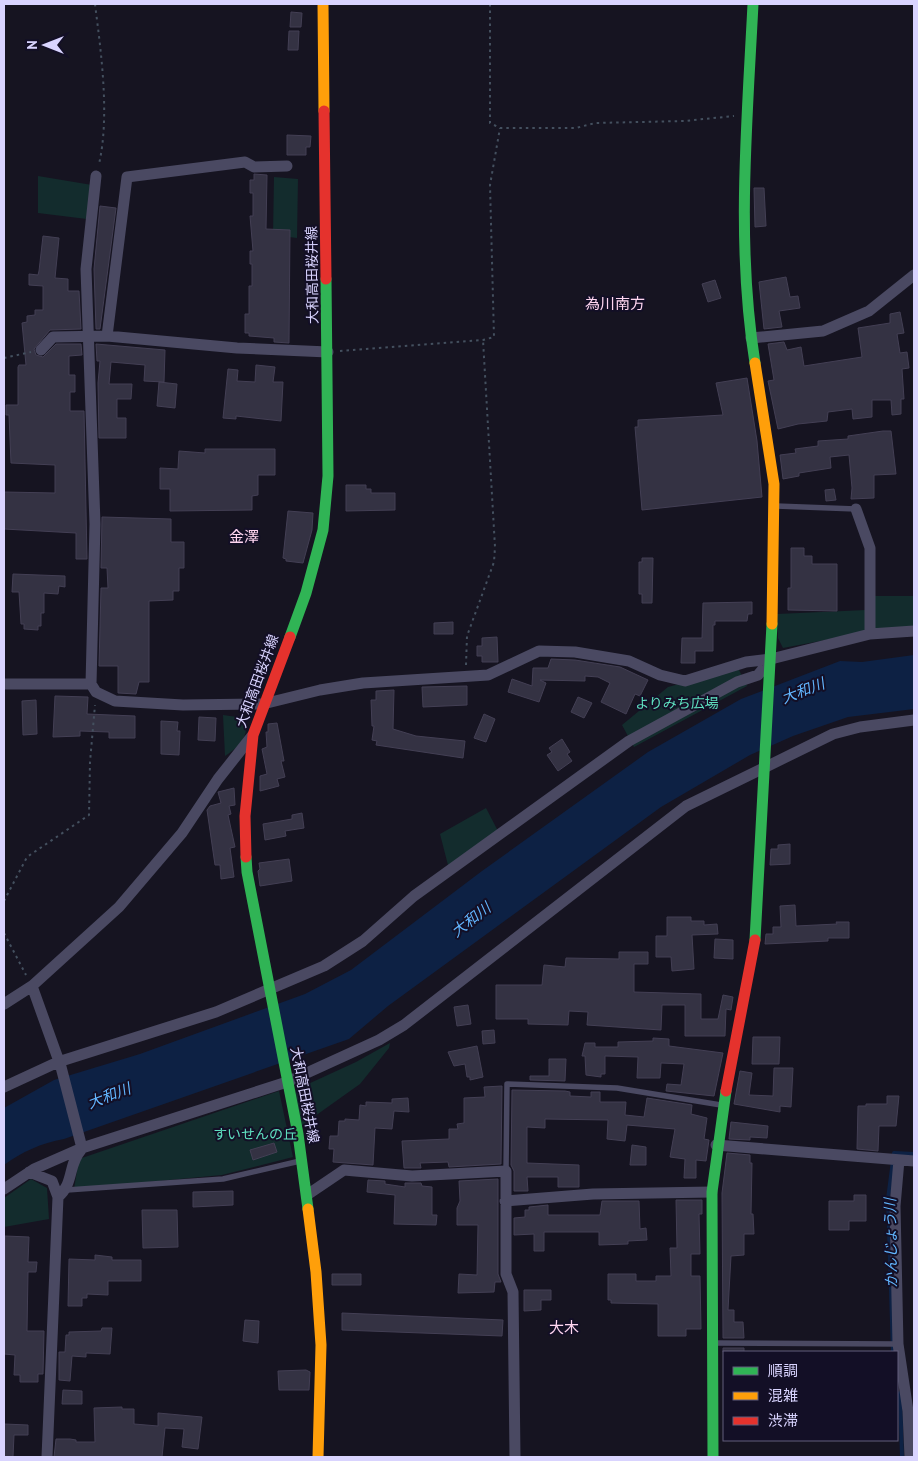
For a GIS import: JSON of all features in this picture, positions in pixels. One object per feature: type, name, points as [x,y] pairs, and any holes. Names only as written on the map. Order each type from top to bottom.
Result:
[{"type":"main road","name":"大和高田桜井線","points":[[318,1457],[321,1345],[307,1195],[247,872],[245,816],[252,735],[306,593],[324,530],[328,476],[328,352],[323,4]]},
{"type":"main road","points":[[713,1457],[712,1192],[716,1145],[756,932],[770,665],[774,484],[751,338],[743,199],[753,4]]},
{"type":"street","points":[[107,336],[127,177],[245,162],[254,167],[287,166]]},
{"type":"street","points":[[93,688],[95,524],[86,269],[96,176]]},
{"type":"street","points":[[751,338],[822,331],[869,311],[914,275]]},
{"type":"street","points":[[41,350],[52,338],[107,336],[237,348],[328,352]]},
{"type":"street","points":[[856,509],[870,548],[870,634]]},
{"type":"street","points":[[4,1087],[60,1065],[270,993],[324,966],[363,942],[414,896],[629,741],[737,682],[758,675],[770,665],[870,634],[914,631]]},
{"type":"street","points":[[4,684],[93,688],[115,701],[183,705],[264,704],[320,690],[363,683],[465,678],[488,675],[539,651],[575,652],[629,661],[660,675],[685,681],[746,662],[770,665]]},
{"type":"street","points":[[4,1189],[29,1172],[82,1146],[286,1079],[379,1040],[404,1024],[686,806],[765,764],[833,734],[860,727],[914,720]]},
{"type":"street","points":[[4,1004],[32,986],[119,907],[182,833],[218,779],[252,735]]},
{"type":"street","points":[[32,986],[60,1065],[82,1146],[74,1158],[63,1193],[47,1457]]},
{"type":"street","points":[[716,1145],[914,1161]]},
{"type":"street","points":[[898,1160],[895,1206],[898,1344],[908,1411],[910,1457]]},
{"type":"street","points":[[307,1195],[344,1170],[412,1176],[506,1171],[506,1274],[513,1292],[515,1457]]},
{"type":"street","points":[[29,1172],[52,1181],[63,1193]]},
{"type":"street","points":[[505,1201],[593,1194],[712,1192]]},
{"type":"lane","points":[[774,506],[856,509]]},
{"type":"lane","points":[[506,1171],[507,1084],[617,1088],[723,1105]]},
{"type":"lane","points":[[63,1193],[223,1179],[302,1161]]},
{"type":"lane","points":[[712,1343],[898,1344]]},
{"type":"path","points":[[95,4],[101,54],[104,142],[96,176]]},
{"type":"path","points":[[490,4],[490,123],[500,128],[576,128],[595,123],[684,121],[746,115]]},
{"type":"path","points":[[328,352],[373,347],[483,340],[494,337],[490,185],[500,128]]},
{"type":"path","points":[[465,678],[467,636],[494,562],[495,547],[483,340]]},
{"type":"path","points":[[4,358],[41,350]]},
{"type":"path","points":[[4,901],[27,857],[89,815],[93,688]]},
{"type":"path","points":[[4,933],[32,986]]},
{"type":"green space","points":[[38,176],[98,186],[95,220],[38,213]]},
{"type":"green space","points":[[274,177],[298,179],[297,238],[273,235]]},
{"type":"green space","points":[[874,596],[914,596],[914,628],[872,631]]},
{"type":"green space","points":[[866,610],[868,632],[783,648],[778,638],[777,614]]},
{"type":"green space","name":"よりみち広場","points":[[738,668],[747,686],[634,747],[622,725],[668,687]]},
{"type":"green space","points":[[223,715],[244,718],[246,724],[245,736],[235,749],[225,756]]},
{"type":"green space","points":[[486,808],[499,833],[449,869],[440,834]]},
{"type":"green space","points":[[390,1043],[389,1048],[360,1084],[301,1126],[295,1090],[356,1062]]},
{"type":"green space","name":"すいせんの丘","points":[[279,1091],[293,1157],[222,1175],[74,1189],[79,1159]]},
{"type":"green space","points":[[31,1179],[47,1188],[49,1219],[4,1227],[4,1198]]},
{"type":"water","name":"大和川","points":[[914,655],[914,709],[848,717],[793,736],[750,755],[661,807],[388,1006],[349,1039],[40,1146],[25,1152],[4,1165],[4,1108],[54,1080],[140,1054],[305,994],[351,970],[482,871],[648,752],[741,699],[840,661],[862,662]]},
{"type":"building","points":[[291,12],[302,13],[301,27],[290,27]]},
{"type":"building","points":[[289,31],[299,31],[298,50],[288,50]]},
{"type":"building","points":[[287,135],[311,136],[310,147],[306,147],[306,155],[287,155]]},
{"type":"building","points":[[254,174],[267,175],[266,229],[290,230],[289,343],[274,342],[274,338],[249,336],[249,333],[245,333],[245,314],[249,314],[249,286],[252,286],[250,251],[253,251],[250,216],[253,216],[253,193],[250,193],[250,180],[254,180]]},
{"type":"building","points":[[754,188],[764,188],[766,226],[755,227]]},
{"type":"building","points":[[100,206],[116,208],[100,329],[96,329],[94,269]]},
{"type":"building","points":[[43,236],[59,238],[55,278],[68,279],[68,291],[79,291],[81,329],[50,330],[34,349],[36,355],[43,357],[56,344],[81,344],[82,355],[69,356],[69,375],[75,375],[75,392],[70,392],[70,411],[84,411],[87,559],[76,559],[76,533],[4,529],[4,492],[55,493],[55,465],[11,463],[9,415],[6,415],[6,405],[18,405],[18,367],[19,365],[26,365],[22,323],[27,322],[27,316],[35,315],[35,310],[43,310],[43,286],[29,285],[29,274],[38,275]]},
{"type":"building","points":[[786,277],[790,297],[798,296],[800,308],[779,311],[782,327],[764,329],[759,282]]},
{"type":"building","points":[[715,280],[721,298],[708,302],[702,284]]},
{"type":"building","points":[[900,312],[904,333],[897,334],[900,353],[907,352],[909,368],[902,369],[904,399],[901,399],[901,414],[892,415],[891,400],[872,400],[872,417],[853,419],[852,409],[828,412],[827,421],[798,424],[778,429],[768,381],[774,380],[768,344],[784,342],[787,350],[801,347],[804,366],[862,357],[858,328],[890,323],[890,314]]},
{"type":"building","points":[[96,344],[165,350],[164,382],[144,381],[145,365],[111,362],[109,384],[132,384],[131,399],[117,399],[117,418],[126,418],[126,438],[99,438],[98,383],[100,361],[97,361]]},
{"type":"building","points":[[256,365],[275,367],[273,382],[283,382],[281,421],[236,416],[236,419],[223,418],[228,369],[238,370],[237,381],[255,382]]},
{"type":"building","points":[[747,378],[757,441],[762,497],[642,510],[635,427],[638,427],[638,420],[723,415],[716,383]]},
{"type":"building","points":[[159,382],[177,384],[175,408],[157,406]]},
{"type":"building","points":[[891,431],[896,474],[874,475],[874,498],[851,499],[849,455],[830,457],[831,468],[799,473],[799,476],[783,479],[780,455],[796,453],[795,449],[818,446],[818,441],[848,439],[848,436]]},
{"type":"building","points":[[205,449],[275,449],[275,475],[258,475],[258,495],[252,496],[252,510],[170,511],[170,489],[160,489],[160,468],[178,469],[179,451],[205,453]]},
{"type":"building","points":[[346,485],[366,485],[366,489],[371,489],[371,493],[395,493],[395,510],[346,511]]},
{"type":"building","points":[[834,489],[836,500],[826,501],[825,490]]},
{"type":"building","points":[[288,511],[313,513],[312,530],[303,563],[286,561],[283,558]]},
{"type":"building","points":[[102,517],[171,519],[171,542],[184,542],[184,568],[179,568],[179,591],[173,591],[173,600],[149,601],[149,682],[139,682],[136,694],[118,693],[118,666],[99,666],[101,588],[108,588],[107,568],[101,568]]},
{"type":"building","points":[[791,548],[804,548],[804,556],[812,556],[812,564],[837,564],[837,611],[788,610],[788,588],[791,588]]},
{"type":"building","points":[[642,558],[653,558],[652,603],[642,603],[642,594],[639,594],[639,562],[642,562]]},
{"type":"building","points":[[13,574],[65,576],[65,587],[59,586],[58,594],[44,593],[44,613],[41,613],[41,626],[38,626],[38,630],[24,629],[24,624],[21,624],[19,592],[12,592]]},
{"type":"building","points":[[752,602],[752,614],[748,614],[747,621],[715,621],[715,625],[713,625],[713,651],[695,651],[695,663],[681,663],[682,638],[702,638],[703,603]]},
{"type":"building","points":[[453,622],[453,634],[434,634],[434,623]]},
{"type":"building","points":[[497,637],[498,662],[482,662],[482,656],[477,656],[477,646],[482,646],[482,638]]},
{"type":"building","points":[[551,659],[575,660],[620,667],[648,680],[640,696],[635,694],[626,714],[601,702],[610,683],[598,677],[585,676],[585,681],[540,680],[546,683],[539,702],[508,692],[512,679],[532,686],[533,668],[548,668]]},
{"type":"building","points":[[467,686],[467,705],[423,707],[422,687]]},
{"type":"building","points":[[394,690],[393,729],[416,736],[465,741],[463,758],[376,745],[377,741],[372,740],[374,726],[372,726],[371,700],[376,700],[376,691]]},
{"type":"building","points":[[55,696],[88,697],[87,714],[135,716],[135,738],[109,738],[109,732],[80,731],[80,736],[53,737]]},
{"type":"building","points":[[578,697],[592,703],[584,718],[571,712]]},
{"type":"building","points":[[36,700],[37,734],[23,735],[22,701]]},
{"type":"building","points":[[484,714],[495,719],[486,742],[474,738]]},
{"type":"building","points":[[199,717],[216,718],[215,741],[198,740]]},
{"type":"building","points":[[161,721],[178,722],[177,731],[180,731],[179,755],[161,754]]},
{"type":"building","points":[[277,723],[284,761],[281,761],[285,777],[277,779],[279,786],[260,791],[260,776],[267,774],[262,749],[267,747],[266,732],[268,732],[268,724]]},
{"type":"building","points":[[562,739],[570,752],[567,754],[572,761],[558,771],[547,755],[552,752],[549,748]]},
{"type":"building","points":[[234,788],[235,805],[229,806],[231,814],[228,815],[235,847],[230,848],[234,877],[221,879],[220,865],[215,865],[207,810],[210,806],[221,803],[218,792]]},
{"type":"building","points":[[302,813],[304,828],[285,831],[286,836],[265,840],[263,824],[292,819],[292,815]]},
{"type":"building","points":[[790,844],[790,864],[770,865],[771,849],[778,849],[778,845]]},
{"type":"building","points":[[289,859],[292,881],[260,886],[259,863]]},
{"type":"building","points":[[795,905],[796,926],[849,922],[849,938],[765,944],[766,934],[773,934],[773,927],[781,927],[780,906]]},
{"type":"building","points":[[667,917],[691,917],[691,921],[704,921],[704,925],[717,924],[718,934],[692,935],[694,969],[672,971],[671,957],[656,957],[656,936],[667,936]]},
{"type":"building","points":[[715,939],[733,940],[733,959],[714,958]]},
{"type":"building","points":[[619,952],[648,952],[648,964],[634,964],[634,992],[701,994],[701,1019],[718,1019],[723,995],[733,997],[731,1010],[726,1009],[725,1036],[685,1036],[685,1005],[662,1005],[661,1030],[587,1025],[588,1012],[569,1011],[568,1025],[528,1024],[528,1019],[496,1019],[496,985],[542,985],[544,965],[565,967],[566,958],[619,959]]},
{"type":"building","points":[[468,1005],[471,1024],[457,1026],[454,1007]]},
{"type":"building","points":[[494,1030],[495,1043],[483,1044],[482,1031]]},
{"type":"building","points":[[753,1037],[780,1037],[779,1064],[752,1064]]},
{"type":"building","points":[[653,1038],[669,1039],[669,1046],[723,1053],[714,1096],[666,1091],[667,1084],[681,1085],[684,1064],[661,1063],[660,1078],[637,1078],[638,1057],[605,1056],[605,1074],[601,1074],[601,1077],[586,1075],[585,1056],[582,1056],[585,1043],[595,1043],[595,1047],[618,1047],[618,1042],[653,1041]]},
{"type":"building","points":[[477,1046],[483,1077],[470,1080],[470,1077],[467,1077],[465,1064],[454,1066],[448,1052]]},
{"type":"building","points":[[549,1059],[566,1059],[565,1081],[530,1080],[530,1076],[549,1076]]},
{"type":"building","points":[[774,1068],[793,1068],[791,1107],[780,1106],[780,1112],[734,1104],[740,1071],[752,1073],[749,1095],[773,1096]]},
{"type":"building","points":[[502,1086],[501,1164],[449,1167],[448,1162],[420,1163],[421,1168],[404,1168],[402,1141],[449,1139],[449,1129],[458,1129],[457,1124],[464,1123],[464,1098],[485,1097],[484,1087]]},
{"type":"building","points":[[512,1090],[565,1091],[570,1092],[570,1096],[591,1097],[591,1092],[600,1092],[600,1102],[626,1102],[625,1115],[644,1117],[647,1098],[692,1105],[691,1114],[707,1118],[704,1139],[709,1140],[706,1161],[696,1160],[696,1178],[684,1178],[685,1159],[670,1157],[675,1129],[627,1125],[625,1141],[607,1139],[608,1120],[545,1119],[545,1128],[527,1127],[527,1163],[579,1165],[579,1187],[558,1187],[558,1177],[527,1177],[528,1191],[514,1191],[514,1171],[511,1165]]},
{"type":"building","points":[[887,1096],[899,1096],[896,1126],[879,1126],[878,1151],[857,1149],[858,1106],[887,1104]]},
{"type":"building","points":[[408,1098],[409,1112],[394,1111],[392,1129],[375,1128],[373,1165],[333,1162],[334,1149],[329,1149],[330,1136],[338,1136],[339,1121],[345,1121],[345,1119],[359,1120],[360,1105],[366,1106],[366,1102],[392,1103],[392,1099]]},
{"type":"building","points":[[731,1122],[768,1126],[767,1138],[750,1137],[750,1140],[729,1139]]},
{"type":"building","points":[[274,1143],[277,1152],[253,1160],[250,1150]]},
{"type":"building","points":[[632,1145],[646,1147],[646,1165],[630,1165]]},
{"type":"building","points":[[727,1153],[750,1155],[750,1163],[752,1163],[751,1214],[753,1214],[754,1234],[744,1234],[744,1255],[731,1256],[728,1310],[734,1310],[734,1322],[743,1322],[744,1338],[723,1338],[722,1193]]},
{"type":"building","points":[[498,1179],[498,1274],[501,1282],[495,1282],[494,1292],[458,1293],[459,1274],[477,1275],[478,1225],[457,1225],[457,1208],[460,1201],[459,1181]]},
{"type":"building","points":[[368,1180],[385,1181],[385,1184],[405,1187],[405,1183],[421,1183],[422,1186],[432,1187],[432,1215],[437,1215],[436,1225],[394,1224],[395,1195],[367,1192]]},
{"type":"building","points":[[233,1191],[233,1205],[193,1207],[193,1192]]},
{"type":"building","points":[[854,1195],[866,1195],[866,1221],[849,1221],[849,1230],[829,1230],[829,1201],[854,1201]]},
{"type":"building","points":[[676,1200],[702,1200],[702,1214],[699,1214],[700,1254],[691,1254],[691,1276],[700,1276],[701,1329],[686,1329],[686,1336],[658,1336],[658,1304],[611,1303],[611,1300],[608,1300],[608,1274],[636,1274],[636,1281],[656,1281],[656,1276],[671,1276],[670,1248],[677,1248]]},
{"type":"building","points":[[602,1201],[639,1201],[640,1229],[646,1228],[647,1240],[628,1241],[628,1244],[599,1245],[599,1232],[544,1232],[544,1251],[534,1251],[534,1234],[514,1235],[514,1218],[525,1217],[525,1210],[529,1210],[529,1207],[548,1205],[548,1215],[600,1215]]},
{"type":"building","points":[[142,1210],[177,1210],[178,1247],[143,1248]]},
{"type":"building","points":[[5,1236],[29,1237],[28,1262],[37,1262],[36,1272],[28,1272],[27,1331],[44,1331],[43,1374],[38,1374],[38,1382],[20,1382],[20,1375],[14,1375],[15,1355],[4,1354]]},
{"type":"building","points":[[95,1255],[112,1257],[112,1260],[141,1260],[141,1281],[108,1281],[108,1295],[87,1294],[87,1298],[82,1298],[82,1306],[68,1306],[69,1259],[95,1260]]},
{"type":"building","points":[[332,1274],[361,1274],[361,1285],[332,1285]]},
{"type":"building","points":[[524,1290],[551,1290],[551,1300],[541,1300],[541,1310],[524,1311]]},
{"type":"building","points":[[342,1313],[503,1320],[502,1336],[342,1330]]},
{"type":"building","points":[[245,1320],[259,1321],[258,1343],[243,1341]]},
{"type":"building","points":[[102,1328],[112,1328],[110,1354],[86,1353],[86,1357],[72,1356],[70,1381],[59,1380],[59,1352],[65,1352],[66,1335],[69,1335],[69,1332],[101,1331]]},
{"type":"building","points":[[723,1348],[744,1348],[744,1351],[723,1351]]},
{"type":"building","points":[[306,1370],[310,1372],[309,1390],[279,1390],[278,1371]]},
{"type":"building","points":[[63,1390],[82,1391],[82,1404],[62,1404]]},
{"type":"building","points":[[122,1407],[122,1409],[134,1409],[134,1424],[158,1426],[158,1413],[202,1417],[198,1449],[182,1447],[184,1429],[165,1428],[162,1457],[54,1457],[56,1439],[95,1442],[94,1408]]},
{"type":"building","points":[[4,1424],[28,1425],[28,1435],[14,1435],[13,1457],[4,1457]]},
{"type":"waterway","name":"かんじょう川","points":[[893,1351],[888,1199],[894,1153],[914,1154]]},
{"type":"waterway","name":"かんじょう川","points":[[900,1393],[902,1457]]},
{"type":"traffic: fast","points":[[753,4],[746,139],[744,229],[749,318],[755,363]]},
{"type":"traffic: fast","points":[[290,637],[306,593],[323,530],[328,476],[326,279]]},
{"type":"traffic: fast","points":[[755,940],[772,624]]},
{"type":"traffic: fast","points":[[246,857],[247,872],[298,1134],[308,1209]]},
{"type":"traffic: fast","points":[[713,1457],[712,1192],[726,1091]]},
{"type":"traffic: slow","points":[[323,4],[324,111]]},
{"type":"traffic: slow","points":[[755,363],[774,484],[772,624]]},
{"type":"traffic: slow","points":[[308,1209],[316,1272],[321,1345],[318,1457]]},
{"type":"traffic: jam","points":[[324,111],[326,279]]},
{"type":"traffic: jam","points":[[246,857],[245,816],[253,735],[290,637]]},
{"type":"traffic: jam","points":[[726,1091],[755,940]]},
{"type":"district","name":"為川南方","points":[[615,304]]},
{"type":"district","name":"金澤","points":[[244,537]]},
{"type":"district","name":"大木","points":[[564,1328]]}]
